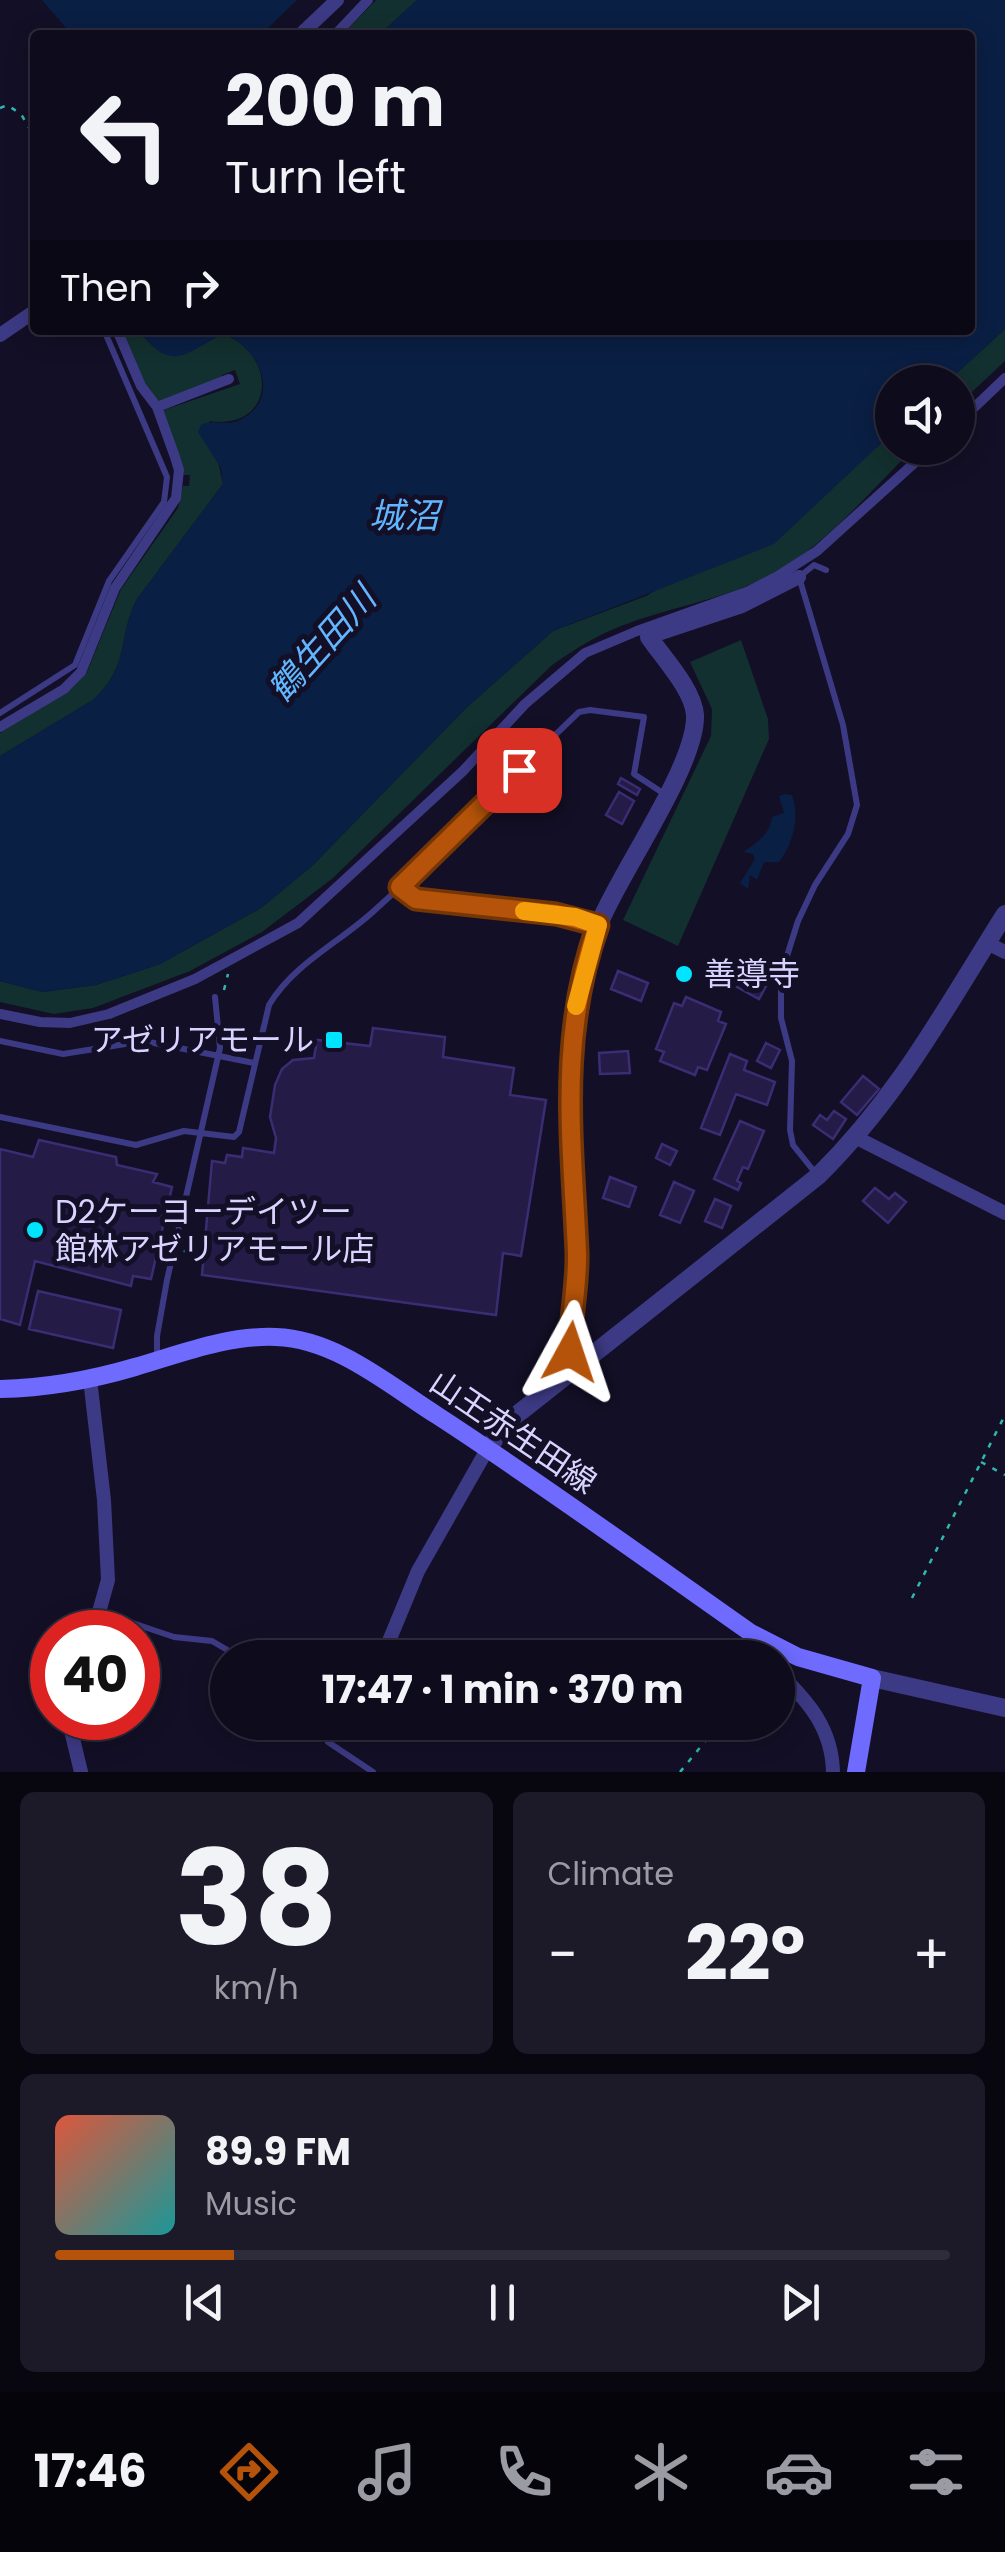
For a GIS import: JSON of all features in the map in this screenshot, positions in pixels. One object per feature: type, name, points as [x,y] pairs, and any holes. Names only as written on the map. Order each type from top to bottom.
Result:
[{"type":"main road","name":"山王赤生田線","points":[[0,1389],[90,1379],[250,1338],[278,1336],[302,1340],[342,1356],[488,1448],[775,1647],[872,1678]]},
{"type":"main road","points":[[856,1767],[872,1678]]},
{"type":"street","points":[[305,30],[337,0]]},
{"type":"street","points":[[340,30],[368,0]]},
{"type":"street","points":[[0,336],[30,315]]},
{"type":"street","points":[[0,727],[64,688],[81,672],[116,588],[176,498],[179,470],[157,407],[130,365],[119,335]]},
{"type":"street","points":[[975,407],[1005,378]]},
{"type":"street","points":[[157,407],[229,379]]},
{"type":"street","points":[[0,1014],[40,1022],[70,1023],[94,1018],[154,997],[225,964],[298,923],[464,771],[525,704],[584,653],[749,591],[778,576],[816,552],[912,465]]},
{"type":"street","points":[[576,1368],[570,1352],[577,1257],[570,1063],[580,984],[598,925],[620,877],[667,795],[689,743],[694,715],[682,686],[648,637],[742,606],[799,577]]},
{"type":"street","points":[[389,1640],[418,1571],[488,1448],[509,1421],[818,1176],[856,1138],[911,1068],[1005,914]]},
{"type":"street","points":[[987,943],[1005,952]]},
{"type":"street","points":[[856,1138],[1005,1213]]},
{"type":"street","points":[[90,1379],[104,1500],[108,1580],[100,1610]]},
{"type":"street","points":[[872,1678],[1005,1708]]},
{"type":"street","points":[[795,1689],[818,1716],[833,1766],[856,1767]]},
{"type":"street","points":[[73,1740],[81,1772]]},
{"type":"lane","points":[[0,713],[74,665],[109,581],[164,502],[166,477],[106,335]]},
{"type":"lane","points":[[818,1176],[793,1145],[790,1130],[792,1061],[781,1018],[781,975],[798,922],[815,886],[848,834],[857,805],[843,725],[799,577],[814,565],[826,570]]},
{"type":"lane","points":[[0,1116],[136,1145],[166,1135],[201,1131],[234,1137],[240,1132],[269,1005],[278,990],[297,970],[352,930],[400,887],[579,712],[644,717],[634,774],[667,795]]},
{"type":"lane","points":[[400,887],[416,899],[556,914],[598,925]]},
{"type":"lane","points":[[157,1360],[164,1291],[218,1057],[215,997]]},
{"type":"lane","points":[[0,1040],[64,1054],[144,1041],[254,1063]]},
{"type":"lane","points":[[160,1632],[210,1641]]},
{"type":"lane","points":[[329,1740],[373,1772]]},
{"type":"path","points":[[0,108],[14,108],[30,131]]},
{"type":"path","points":[[215,997],[228,984],[225,964]]},
{"type":"path","points":[[158,1247],[203,1254]]},
{"type":"path","points":[[912,1598],[1005,1415]]},
{"type":"path","points":[[981,1462],[1005,1474]]},
{"type":"path","points":[[680,1772],[706,1740]]},
{"type":"green space","points":[[376,0],[417,0],[384,30],[347,30]]},
{"type":"green space","points":[[1005,329],[1005,361],[975,389],[975,365],[966,365]]},
{"type":"green space","points":[[123,335],[143,335],[160,351],[179,355],[225,335],[254,358],[261,373],[262,389],[247,415],[231,421],[209,421],[223,484],[137,599],[118,663],[105,687],[93,700],[0,756],[0,733],[71,689],[86,674],[121,589],[178,508],[183,486],[189,486],[190,475],[184,475],[161,411],[240,384],[235,370],[156,402],[136,369]]},
{"type":"green space","points":[[875,449],[875,465],[897,465],[810,549],[770,575],[720,596],[621,626],[560,659],[333,878],[262,932],[190,971],[93,1008],[54,1014],[0,1002],[0,981],[43,992],[96,985],[160,964],[261,908],[312,866],[466,708],[553,631],[646,596],[836,485]]},
{"type":"green space","points":[[741,640],[768,719],[769,739],[678,946],[623,920],[711,736],[712,709],[690,662]]},
{"type":"water","points":[[42,0],[297,0],[266,30],[68,30]]},
{"type":"water","name":"城沼","points":[[417,0],[1005,0],[1005,329],[966,365],[875,365],[875,449],[774,544],[553,631],[466,708],[312,866],[261,908],[160,964],[96,985],[42,992],[0,981],[0,756],[93,700],[105,687],[118,663],[137,599],[223,484],[221,468],[198,432],[201,425],[230,423],[253,411],[263,387],[262,374],[248,350],[225,335],[975,335],[975,30],[384,30]]},
{"type":"water","name":"城沼","points":[[142,335],[221,335],[179,356],[160,352]]},
{"type":"water","points":[[792,795],[794,803],[795,821],[788,847],[779,862],[764,862],[757,880],[750,875],[748,889],[740,883],[755,859],[753,854],[743,852],[766,833],[772,817],[784,813],[779,796]]},
{"type":"building","points":[[621,778],[640,789],[637,795],[618,784]]},
{"type":"building","points":[[619,792],[634,801],[622,824],[606,815]]},
{"type":"building","points":[[750,963],[772,975],[759,999],[737,987]]},
{"type":"building","points":[[618,971],[648,983],[641,1001],[611,989]]},
{"type":"building","points":[[686,997],[721,1012],[718,1021],[726,1024],[707,1070],[698,1067],[695,1075],[660,1061],[664,1052],[656,1049],[674,1003],[682,1006]]},
{"type":"building","points":[[373,1028],[445,1037],[443,1057],[514,1068],[510,1095],[546,1100],[521,1256],[503,1253],[496,1315],[202,1275],[212,1161],[225,1163],[227,1155],[242,1157],[243,1148],[274,1153],[276,1138],[270,1117],[282,1069],[293,1060],[314,1058],[317,1040],[370,1046]]},
{"type":"building","points":[[766,1043],[780,1050],[771,1068],[757,1061]]},
{"type":"building","points":[[628,1051],[630,1073],[600,1074],[599,1053]]},
{"type":"building","points":[[730,1054],[747,1061],[744,1070],[775,1082],[767,1105],[736,1094],[720,1135],[701,1128]]},
{"type":"building","points":[[863,1076],[879,1089],[857,1115],[841,1102]]},
{"type":"building","points":[[834,1111],[846,1119],[833,1139],[813,1125],[820,1115],[827,1120]]},
{"type":"building","points":[[740,1121],[764,1131],[748,1169],[743,1167],[738,1190],[714,1179]]},
{"type":"building","points":[[39,1140],[116,1157],[117,1165],[157,1174],[153,1182],[172,1187],[151,1279],[133,1276],[131,1286],[35,1261],[20,1325],[0,1319],[0,1149],[33,1157]]},
{"type":"building","points":[[662,1144],[677,1151],[670,1165],[656,1158]]},
{"type":"building","points":[[610,1177],[636,1187],[629,1207],[603,1198]]},
{"type":"building","points":[[674,1182],[694,1191],[680,1223],[660,1215]]},
{"type":"building","points":[[875,1188],[889,1199],[895,1193],[906,1202],[888,1223],[863,1201]]},
{"type":"building","points":[[715,1199],[731,1206],[722,1228],[705,1221]]},
{"type":"building","points":[[38,1291],[121,1310],[113,1348],[29,1329]]},
{"type":"slow traffic","points":[[524,911],[575,917],[598,925],[576,1006]]},
{"type":"place","name":"善導寺","points":[[684,974]]},
{"type":"place","name":"アゼリアモール","points":[[334,1040]]},
{"type":"place","name":"D2ケーヨーデイツー 館林アゼリアモール店","points":[[35,1230]]},
{"type":"route","points":[[519,770],[400,887],[416,899],[556,914],[598,925],[580,984],[572,1029],[570,1118],[577,1257],[570,1352]]},
{"type":"water label","name":"鶴生田川","points":[[322,644]]}]
